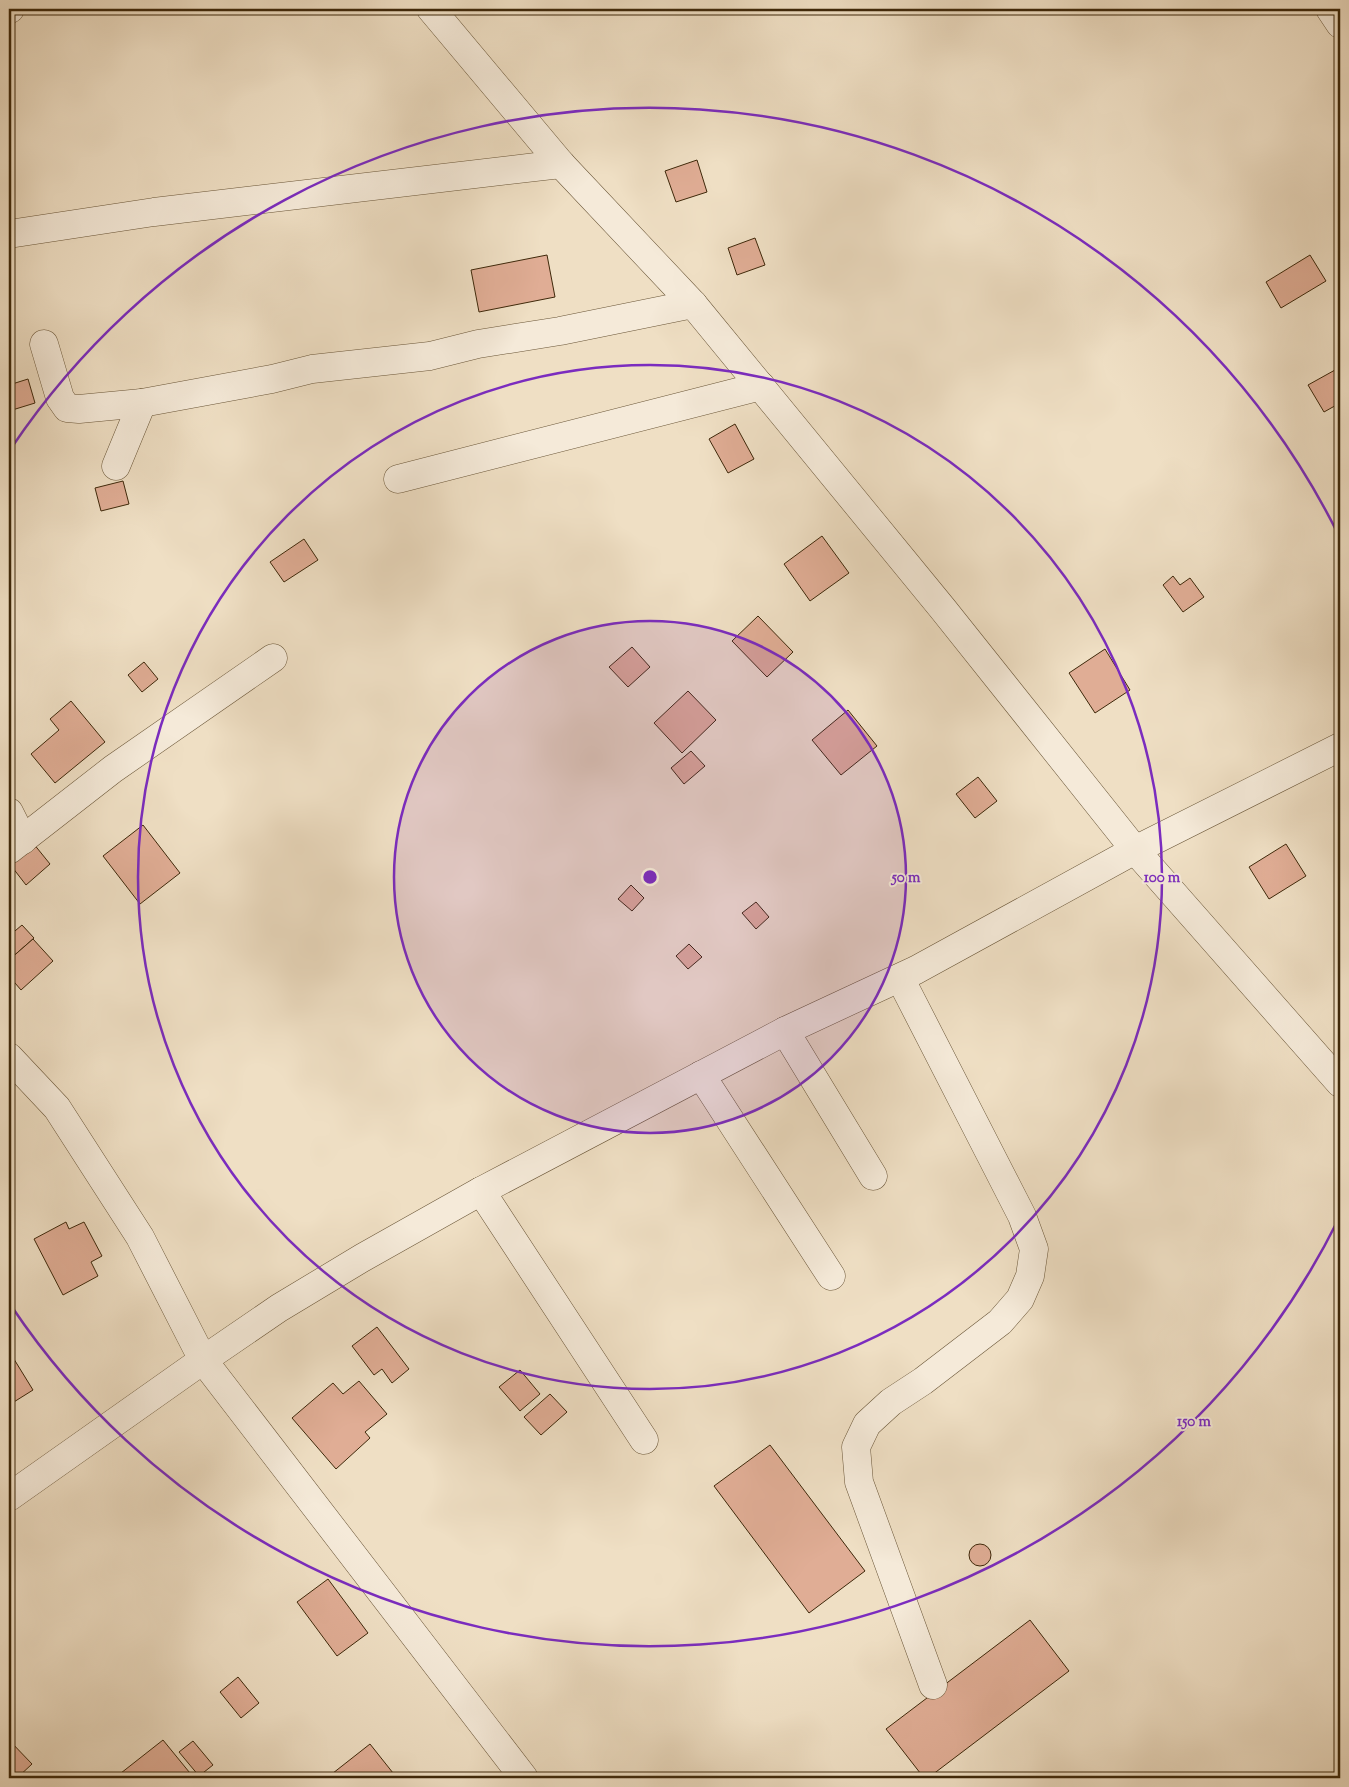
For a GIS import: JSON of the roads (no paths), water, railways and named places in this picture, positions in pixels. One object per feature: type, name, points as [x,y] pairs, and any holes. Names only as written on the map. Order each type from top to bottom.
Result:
[{"type":"street","points":[[431,9],[561,164],[693,304],[943,609],[1135,850],[1340,1083]]},
{"type":"street","points":[[1330,9],[1340,24]]},
{"type":"street","points":[[9,234],[154,212],[561,164]]},
{"type":"street","points":[[44,344],[60,398],[67,408],[79,409],[142,403],[272,379],[312,369],[430,356],[478,344],[560,331],[693,304]]},
{"type":"street","points":[[398,479],[761,386]]},
{"type":"street","points":[[116,466],[142,403]]},
{"type":"street","points":[[9,812],[16,845],[112,769],[273,658]]},
{"type":"street","points":[[9,1497],[279,1308],[482,1191],[785,1031],[900,978],[1135,850],[1340,747]]},
{"type":"street","points":[[900,978],[1022,1216],[1034,1248],[1030,1276],[1020,1299],[1000,1322],[924,1381],[891,1402],[867,1424],[856,1447],[859,1482],[933,1685]]},
{"type":"street","points":[[785,1031],[873,1176]]},
{"type":"street","points":[[9,1057],[57,1108],[140,1236],[203,1360],[524,1778]]},
{"type":"street","points":[[701,1075],[831,1276]]},
{"type":"street","points":[[482,1191],[644,1440]]}]
